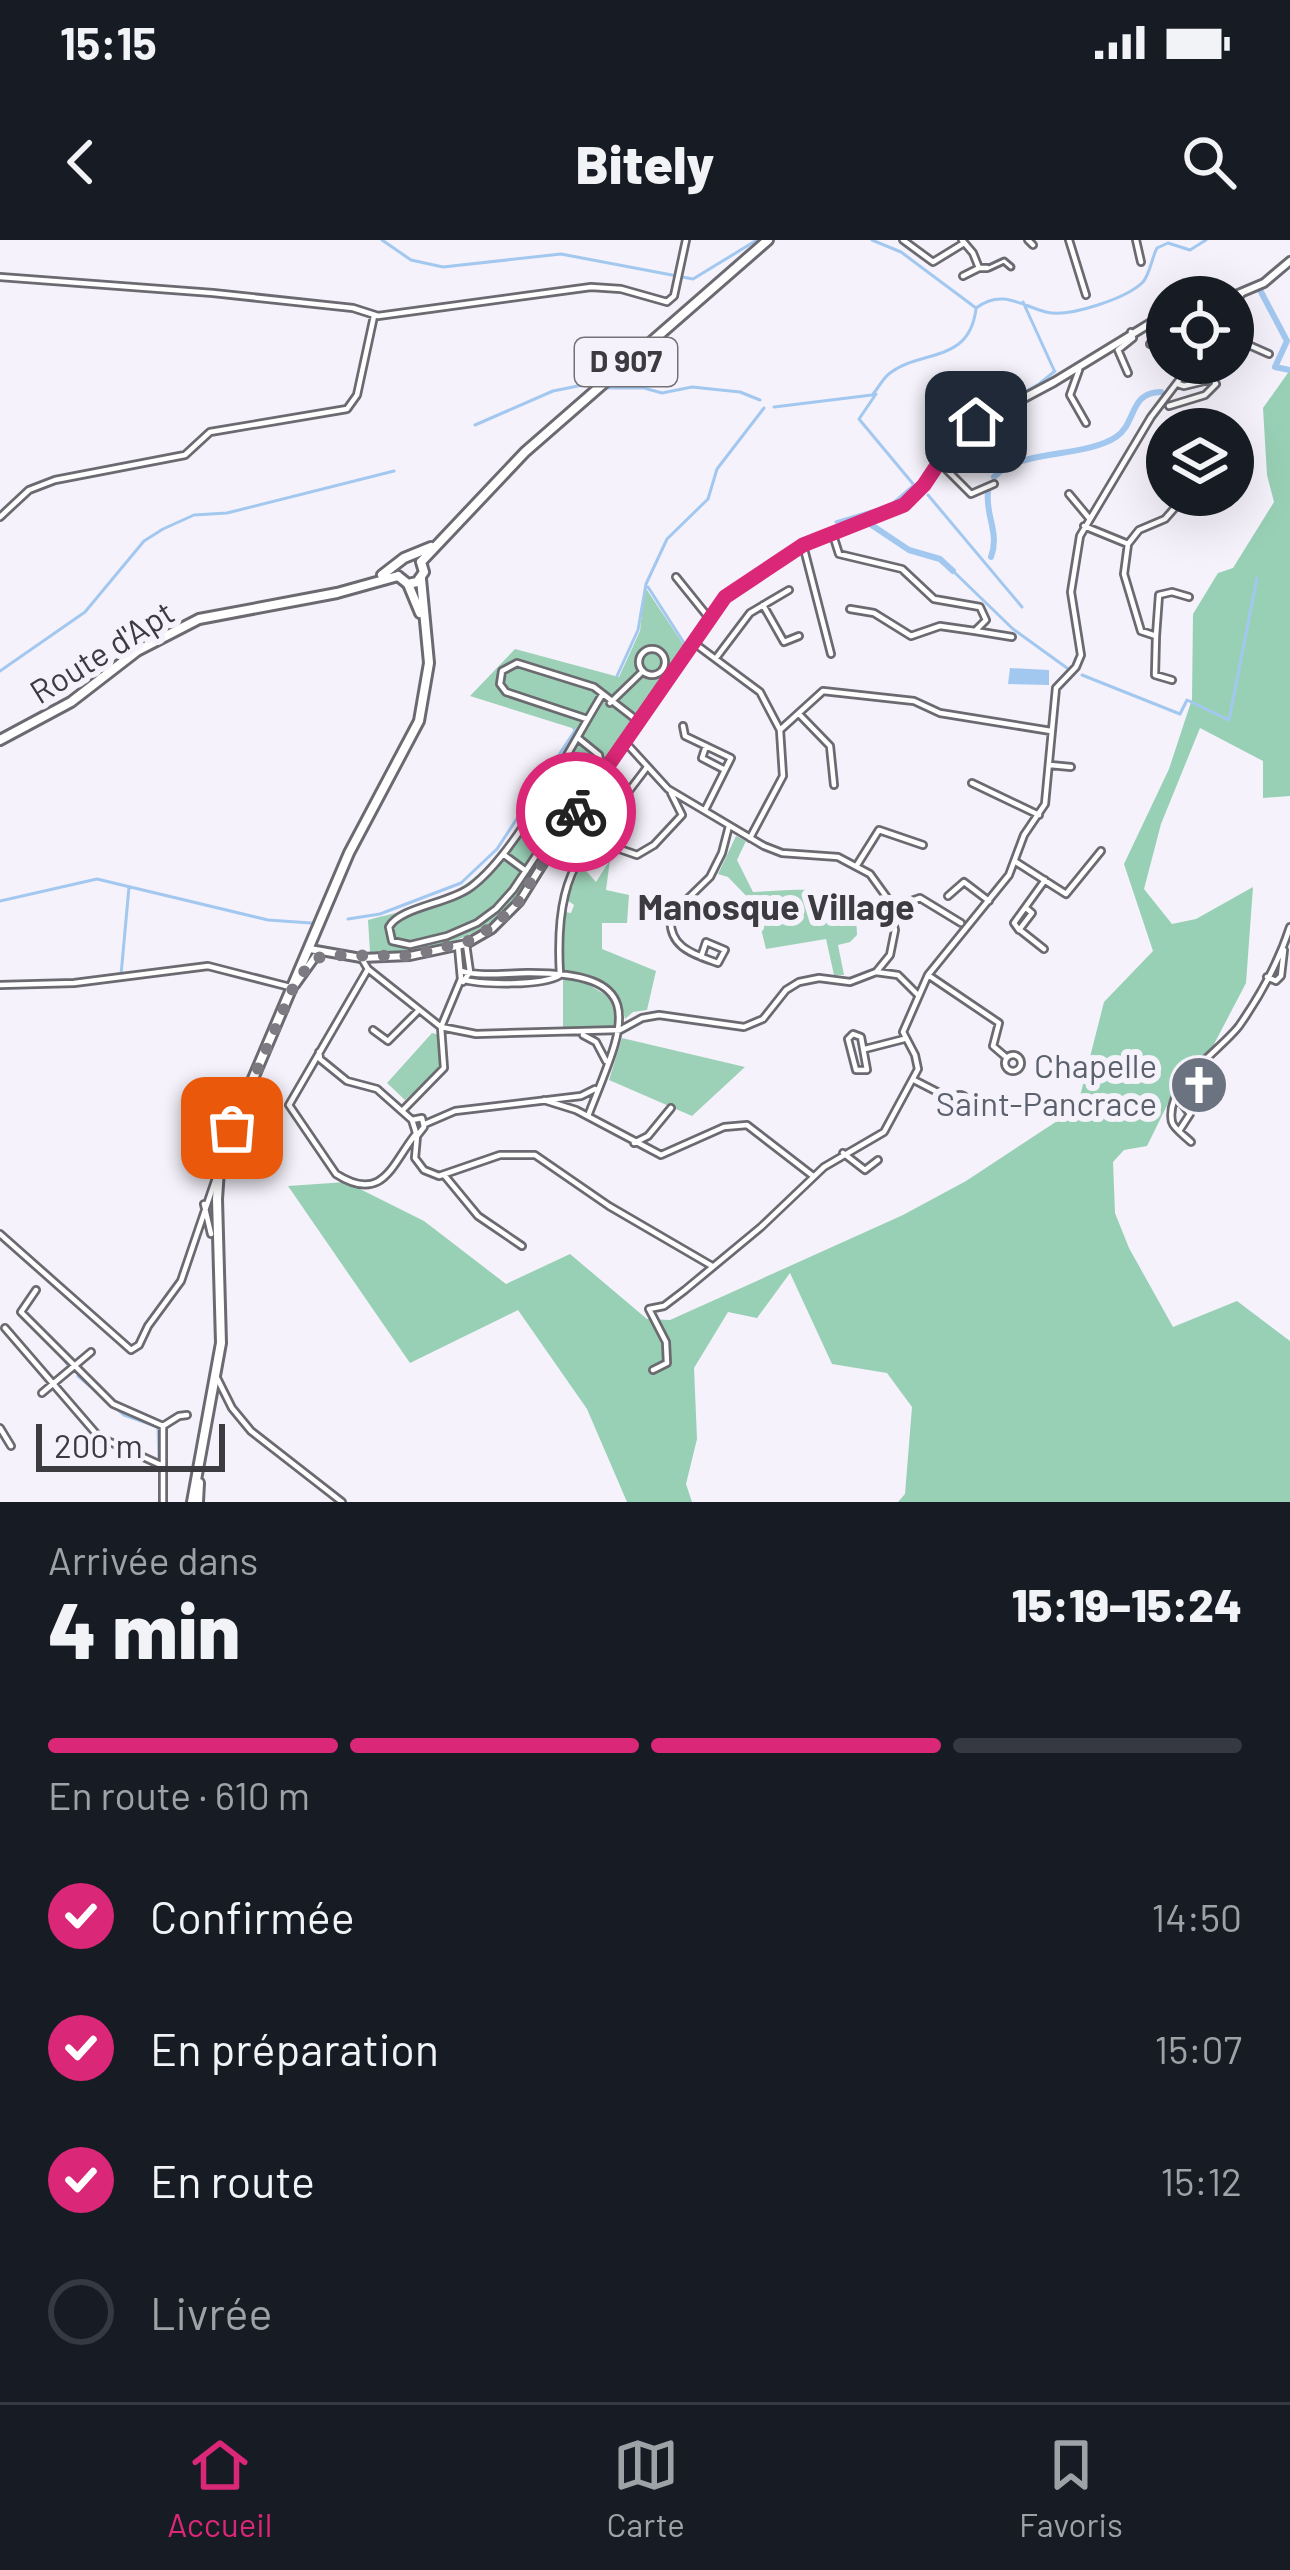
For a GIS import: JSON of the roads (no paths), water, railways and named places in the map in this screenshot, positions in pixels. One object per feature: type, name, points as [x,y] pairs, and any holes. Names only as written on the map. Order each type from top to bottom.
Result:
[{"type":"main road","name":"D 907","points":[[421,562],[525,452],[768,240]]},
{"type":"main road","name":"D 907","points":[[408,557],[437,544]]},
{"type":"main road","points":[[195,1502],[217,1378],[223,1305],[214,1233],[219,1170],[232,1128],[311,954],[349,853],[419,721],[429,671],[424,572],[421,562],[408,557],[398,564],[398,576],[408,584],[426,632]]},
{"type":"main road","name":"Route d'Apt","points":[[373,582],[398,564]]},
{"type":"main road","name":"Route d'Apt","points":[[0,740],[71,702],[126,658],[199,619],[337,593],[398,576]]},
{"type":"main road","points":[[408,584],[421,579]]},
{"type":"street","points":[[0,277],[213,293],[353,308],[374,316],[591,286],[632,291],[664,302],[675,292],[686,240]]},
{"type":"street","points":[[903,240],[933,262],[963,242],[983,268]]},
{"type":"street","points":[[1069,240],[1086,295]]},
{"type":"street","points":[[1136,240],[1141,262]]},
{"type":"street","points":[[963,276],[1004,261],[1011,267]]},
{"type":"street","points":[[1254,288],[1290,261]]},
{"type":"street","points":[[0,517],[28,490],[55,480],[184,455],[209,432],[347,409],[360,385],[374,316]]},
{"type":"street","points":[[311,954],[410,956],[462,945],[492,929],[514,908],[732,590],[803,545],[904,505],[962,431],[1146,324]]},
{"type":"street","points":[[1128,373],[1118,350],[1132,338],[1131,332]]},
{"type":"street","points":[[1254,347],[1269,354]]},
{"type":"street","points":[[1082,364],[1070,393],[1086,423]]},
{"type":"street","points":[[653,1370],[667,1363],[669,1354],[648,1310],[666,1304],[843,1153],[882,1134],[913,1080],[918,1063],[904,1039],[904,1028],[918,995],[928,975],[1016,862],[1024,836],[1046,800],[1056,685],[1081,657],[1071,588],[1084,526],[1175,384]]},
{"type":"street","points":[[1169,406],[1205,395],[1216,384]]},
{"type":"street","points":[[939,462],[970,494],[994,484]]},
{"type":"street","points":[[1069,494],[1089,518]]},
{"type":"street","points":[[1156,636],[1140,630],[1124,576],[1128,544],[1142,528],[1167,516]]},
{"type":"street","points":[[1084,526],[1128,544]]},
{"type":"street","points":[[833,533],[839,554],[902,569],[934,599],[982,608],[985,622],[975,632]]},
{"type":"street","points":[[803,545],[831,654]]},
{"type":"street","points":[[676,577],[709,618]]},
{"type":"street","points":[[716,658],[749,614],[789,590]]},
{"type":"street","points":[[1172,680],[1154,673],[1160,595],[1172,592],[1189,597]]},
{"type":"street","points":[[763,605],[784,641],[799,636]]},
{"type":"street","points":[[850,609],[874,613],[911,636],[940,626],[1012,637]]},
{"type":"street","points":[[694,643],[760,692],[780,730],[783,776],[750,838]]},
{"type":"street","points":[[651,649],[662,654],[661,671],[643,671],[644,652],[651,649]]},
{"type":"street","points":[[587,719],[506,692],[500,674],[517,663],[594,686],[640,722]]},
{"type":"street","points":[[610,703],[643,671]]},
{"type":"street","points":[[780,730],[820,692],[829,690],[916,702],[938,713],[1051,731]]},
{"type":"street","points":[[578,738],[600,760],[503,902],[477,923],[410,945],[392,941],[389,927],[396,916],[453,898],[476,884],[503,854],[602,695]]},
{"type":"street","points":[[799,714],[830,746],[834,785]]},
{"type":"street","points":[[683,726],[684,735],[731,758],[704,811]]},
{"type":"street","points":[[626,743],[648,766],[668,789],[681,816],[649,850],[637,855],[614,848],[608,842],[609,829],[648,766]]},
{"type":"street","points":[[706,746],[702,758],[725,770]]},
{"type":"street","points":[[1050,765],[1071,767]]},
{"type":"street","points":[[972,784],[1040,814]]},
{"type":"street","points":[[668,789],[775,851],[835,856],[874,878],[891,908],[895,934],[890,955],[876,972]]},
{"type":"street","points":[[699,956],[675,941],[671,915],[710,877],[729,826]]},
{"type":"street","points":[[560,975],[558,918],[576,865],[609,829]]},
{"type":"street","points":[[857,865],[878,830],[923,845]]},
{"type":"street","points":[[1016,862],[1069,893],[1101,850]]},
{"type":"street","points":[[503,854],[526,871]]},
{"type":"street","points":[[1044,949],[1019,930],[1031,913],[1026,908],[1045,880]]},
{"type":"street","points":[[948,896],[964,882],[989,902]]},
{"type":"street","points":[[891,908],[922,899],[961,922]]},
{"type":"street","points":[[1191,1142],[1172,1118],[1177,1097],[1188,1075],[1238,1028],[1268,977],[1276,981],[1281,976],[1290,927]]},
{"type":"street","points":[[462,945],[470,974]]},
{"type":"street","points":[[402,1111],[444,1068],[441,1027],[461,979],[462,945]]},
{"type":"street","points":[[890,955],[898,975],[918,995]]},
{"type":"street","points":[[361,958],[368,969],[441,1027],[476,1034],[620,1030],[658,1015],[733,1028],[750,1026],[796,983],[819,978],[846,982],[876,972],[898,975]]},
{"type":"street","points":[[0,985],[74,983],[208,966],[293,988]]},
{"type":"street","points":[[368,969],[288,1103],[338,1177],[357,1182],[383,1180],[425,1124],[455,1111],[544,1100],[563,1102],[663,1155],[723,1128],[746,1125],[813,1176]]},
{"type":"street","points":[[461,979],[470,974],[585,976],[604,985],[618,1008],[620,1030],[588,1116]]},
{"type":"street","points":[[461,979],[550,981],[560,975]]},
{"type":"street","points":[[928,975],[998,1021],[993,1046],[1007,1058]]},
{"type":"street","points":[[373,1030],[388,1041],[418,1011]]},
{"type":"street","points":[[578,1033],[596,1042],[607,1065]]},
{"type":"street","points":[[859,1034],[865,1049],[869,1068],[859,1072],[849,1036],[859,1034]]},
{"type":"street","points":[[865,1049],[904,1039]]},
{"type":"street","points":[[319,1052],[320,1059],[346,1081],[375,1088],[412,1120],[418,1163],[445,1177],[484,1222],[522,1246]]},
{"type":"street","points":[[913,1080],[952,1100]]},
{"type":"street","points":[[563,1102],[599,1086]]},
{"type":"street","points":[[1177,1097],[1190,1114],[1179,1131]]},
{"type":"street","points":[[634,1143],[648,1136],[670,1108]]},
{"type":"street","points":[[412,1120],[419,1117],[425,1124]]},
{"type":"street","points":[[843,1153],[865,1171],[878,1160]]},
{"type":"street","points":[[445,1177],[487,1158],[535,1155],[609,1206],[712,1266]]},
{"type":"street","points":[[0,1234],[129,1350],[139,1345],[175,1292],[219,1170]]},
{"type":"street","points":[[195,1240],[214,1233],[204,1204]]},
{"type":"street","points":[[36,1290],[20,1312],[118,1408],[164,1426]]},
{"type":"street","points":[[4,1328],[102,1439],[161,1465]]},
{"type":"street","points":[[42,1393],[91,1352]]},
{"type":"street","points":[[217,1378],[251,1431],[342,1502]]},
{"type":"street","points":[[163,1502],[164,1426],[187,1415]]},
{"type":"street","points":[[0,1429],[11,1446]]},
{"type":"water","points":[[1010,668],[1049,670],[1049,685],[1008,684]]},
{"type":"waterway","points":[[382,240],[411,260],[443,267],[561,254],[693,279],[757,240]]},
{"type":"waterway","points":[[872,240],[901,252],[976,308],[1003,299],[1056,313],[1097,305],[1135,288],[1145,279],[1157,248],[1168,243],[1190,250],[1206,240]]},
{"type":"waterway","points":[[1260,290],[1287,341],[1275,367],[1290,370]]},
{"type":"waterway","points":[[1023,302],[1054,370]]},
{"type":"waterway","points":[[774,407],[872,395],[887,375],[964,339],[976,309]]},
{"type":"waterway","points":[[924,474],[957,430],[1055,371]]},
{"type":"waterway","points":[[475,425],[553,391],[588,384]]},
{"type":"waterway","points":[[604,388],[662,393],[692,387],[740,392],[760,400]]},
{"type":"waterway","points":[[971,430],[1004,468],[1105,443],[1123,431],[1143,397],[1161,392]]},
{"type":"waterway","points":[[836,522],[891,505],[914,485],[859,419],[876,394]]},
{"type":"waterway","points":[[617,676],[638,630],[646,584],[667,539],[708,499],[717,469],[764,408]]},
{"type":"waterway","points":[[994,477],[1004,468]]},
{"type":"waterway","points":[[0,671],[85,612],[144,541],[163,529],[194,515],[227,513],[394,471]]},
{"type":"waterway","points":[[988,492],[994,540],[991,557]]},
{"type":"waterway","points":[[928,495],[1022,607]]},
{"type":"waterway","points":[[870,524],[909,550],[940,559],[953,571]]},
{"type":"waterway","points":[[953,571],[1013,629],[1067,668]]},
{"type":"waterway","points":[[1082,675],[1180,714],[1187,700],[1229,720],[1257,578]]},
{"type":"waterway","points":[[648,587],[686,646]]},
{"type":"waterway","points":[[348,919],[380,914],[461,883],[497,849],[576,729]]},
{"type":"waterway","points":[[0,901],[97,879],[268,920],[311,923]]},
{"type":"waterway","points":[[121,975],[129,887]]},
{"type":"waterway","points":[[59,1353],[68,1365]]},
{"type":"waterway","points":[[78,1376],[124,1415],[158,1427],[159,1461]]},
{"type":"place","name":"Chapelle Saint-Pancrace","points":[[1199,1085]]},
{"type":"district","name":"Manosque Village","points":[[776,907]]}]
